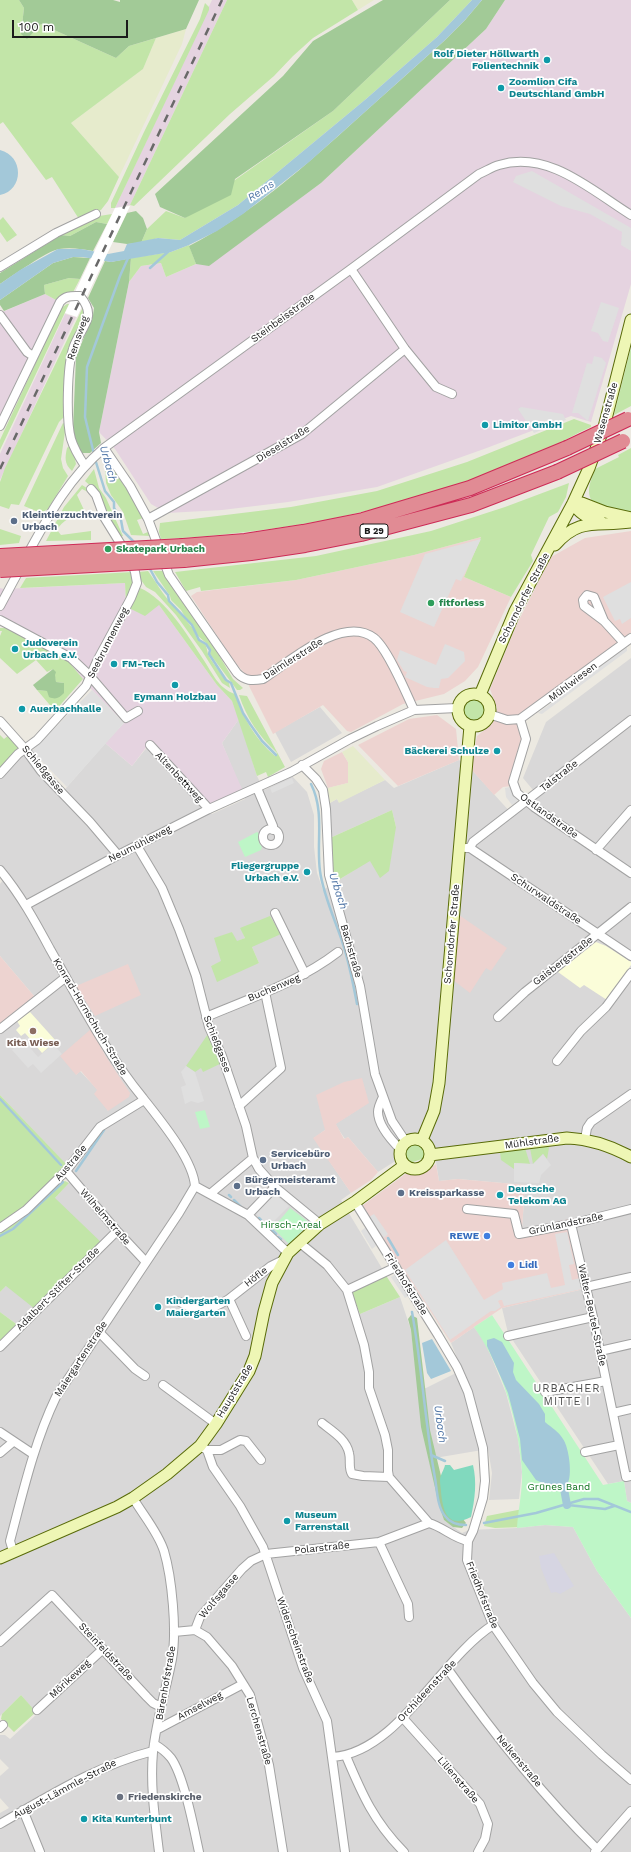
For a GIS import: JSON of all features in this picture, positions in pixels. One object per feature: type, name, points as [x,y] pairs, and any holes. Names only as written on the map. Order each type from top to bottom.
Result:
[{"type":"highway","name":"B 29","points":[[0,556],[184,553],[363,520],[470,488],[567,448],[630,418]]},
{"type":"highway","name":"B 29","points":[[0,570],[184,553],[305,545],[361,534],[471,505],[557,472],[627,438]]},
{"type":"street","name":"Steinbeisstraße","points":[[0,606],[47,519],[63,494],[86,464],[103,450],[351,270],[479,174],[499,165],[516,163],[538,164],[557,169],[572,176],[631,215]]},
{"type":"street","points":[[0,267],[56,233],[96,214]]},
{"type":"street","points":[[351,270],[405,349],[436,387],[452,394]]},
{"type":"street","name":"Remsweg","points":[[0,426],[60,302],[69,296],[80,296],[86,304],[88,317],[74,347],[70,360],[69,426],[70,437],[76,454],[86,464]]},
{"type":"street","points":[[0,315],[27,352],[34,356]]},
{"type":"street","name":"Wasenstraße","points":[[573,503],[589,468],[604,426],[631,320]]},
{"type":"street","name":"Dieselstraße","points":[[148,519],[302,434],[405,349]]},
{"type":"street","points":[[103,450],[130,486],[148,519]]},
{"type":"street","name":"Seebrunnenweg","points":[[0,774],[18,754],[37,740],[86,686],[123,615],[136,583],[135,572],[129,557],[104,517],[96,495],[91,489]]},
{"type":"street","points":[[573,503],[582,503],[605,512],[631,518]]},
{"type":"street","points":[[573,503],[583,516],[605,523]]},
{"type":"street","name":"Schorndorfer Straße","points":[[480,695],[515,611],[573,503]]},
{"type":"street","name":"Daimlerstraße","points":[[148,519],[169,575],[237,673],[244,679],[253,681],[263,679],[328,637],[351,630],[361,632],[375,639],[385,654],[414,710]]},
{"type":"street","points":[[544,558],[558,541],[571,530],[582,525],[631,522]]},
{"type":"street","points":[[0,620],[71,658],[90,676],[126,718],[138,712]]},
{"type":"street","name":"Mühlwiesen","points":[[520,719],[628,640],[604,621]]},
{"type":"street","points":[[474,694],[480,695],[487,701],[489,706],[489,714],[484,723],[477,726],[470,726],[459,718],[457,708],[464,696],[474,694]]},
{"type":"street","name":"Neumühleweg","points":[[26,905],[118,855],[209,809],[257,788],[350,739],[414,710],[457,708]]},
{"type":"street","points":[[489,714],[508,720],[520,719]]},
{"type":"street","name":"Ostlandstraße","points":[[520,719],[526,739],[513,782],[517,793],[526,801],[631,873]]},
{"type":"street","name":"Talstraße","points":[[470,848],[473,842],[631,720]]},
{"type":"street","name":"Schießgasse","points":[[0,722],[25,749],[41,771],[90,822],[118,855]]},
{"type":"street","name":"Schorndorfer Straße","points":[[422,1140],[434,1111],[440,1083],[470,726]]},
{"type":"street","name":"Altenbettweg","points":[[150,745],[209,809]]},
{"type":"street","name":"Bachstraße","points":[[302,765],[316,779],[323,790],[326,809],[329,875],[360,986],[375,1074],[403,1146]]},
{"type":"street","points":[[257,788],[273,826],[273,830]]},
{"type":"street","points":[[596,850],[631,810]]},
{"type":"street","name":"Schießgasse","points":[[137,846],[162,888],[179,929],[196,976],[206,1017],[222,1056],[239,1106],[253,1158],[259,1169],[275,1187],[320,1224]]},
{"type":"street","name":"Schurwaldstraße","points":[[459,847],[470,848],[631,956]]},
{"type":"street","name":"Konrad-Hornschuch-Straße","points":[[0,870],[26,905],[122,1073],[166,1127],[180,1149],[194,1179],[195,1186]]},
{"type":"street","name":"Gaisbergstraße","points":[[498,1018],[525,992],[631,907]]},
{"type":"street","points":[[275,913],[304,974]]},
{"type":"street","name":"Buchenweg","points":[[206,1017],[321,966],[338,952]]},
{"type":"street","points":[[557,1061],[581,1031],[606,1007],[631,973]]},
{"type":"street","points":[[0,1028],[66,977]]},
{"type":"street","points":[[239,1106],[281,1068],[265,992]]},
{"type":"street","points":[[585,1139],[587,1128],[591,1122],[631,1094]]},
{"type":"street","name":"Austraße","points":[[0,1228],[15,1220],[66,1171],[100,1127],[144,1100]]},
{"type":"street","points":[[414,1138],[422,1140],[428,1146],[430,1155],[429,1160],[423,1167],[413,1169],[405,1165],[401,1158],[403,1146],[414,1138]]},
{"type":"street","name":"Mühlstraße","points":[[430,1155],[550,1139],[585,1139],[608,1146],[631,1157]]},
{"type":"street","points":[[210,1194],[253,1158]]},
{"type":"street","name":"Hauptstraße","points":[[0,1558],[13,1551],[117,1507],[133,1498],[204,1448],[216,1424],[249,1371],[255,1356],[264,1312],[272,1283],[287,1256],[320,1224],[355,1202],[405,1165]]},
{"type":"street","name":"Wilhelmstraße","points":[[66,1171],[117,1231],[146,1262]]},
{"type":"street","points":[[195,1186],[248,1215],[259,1224],[287,1256]]},
{"type":"street","name":"Maiergartenstraße","points":[[13,1551],[10,1541],[33,1454],[43,1424],[56,1397],[179,1213],[195,1186]]},
{"type":"street","points":[[248,1215],[275,1187]]},
{"type":"street","name":"Friedhofstraße","points":[[355,1202],[457,1367],[468,1392],[483,1448],[485,1481],[483,1498],[473,1531],[468,1541],[467,1560],[493,1625],[533,1683],[557,1712],[602,1755],[631,1780]]},
{"type":"street","name":"Grünlandstraße","points":[[467,1209],[514,1214],[519,1234],[571,1224],[631,1209]]},
{"type":"street","name":"Walter-Beutel-Straße","points":[[571,1224],[593,1317],[620,1445],[629,1476]]},
{"type":"street","name":"Adalbert-Stifter-Straße","points":[[0,1347],[117,1231]]},
{"type":"street","points":[[300,1243],[327,1265],[347,1290],[364,1345],[369,1372],[369,1388],[385,1435],[388,1450],[389,1477],[429,1523],[437,1526],[458,1539],[468,1541]]},
{"type":"street","name":"Höfle","points":[[180,1302],[190,1308],[207,1311],[214,1308],[229,1299],[271,1266],[287,1256]]},
{"type":"street","points":[[347,1290],[396,1267]]},
{"type":"street","points":[[586,1287],[631,1278]]},
{"type":"street","points":[[229,1299],[246,1336]]},
{"type":"street","points":[[508,1336],[593,1317]]},
{"type":"street","points":[[99,1332],[135,1369],[145,1376]]},
{"type":"street","points":[[600,1351],[631,1344]]},
{"type":"street","points":[[545,1392],[606,1381]]},
{"type":"street","points":[[163,1385],[216,1424]]},
{"type":"street","points":[[613,1413],[631,1409]]},
{"type":"street","points":[[322,1423],[345,1443],[349,1453],[350,1470],[352,1474],[389,1477]]},
{"type":"street","points":[[0,1432],[33,1454]]},
{"type":"street","points":[[204,1448],[221,1450],[240,1440],[246,1441],[261,1460]]},
{"type":"street","points":[[0,1453],[14,1442]]},
{"type":"street","points":[[585,1452],[620,1445]]},
{"type":"street","name":"Widerscheinstraße","points":[[204,1448],[213,1467],[240,1506],[266,1554],[303,1668],[327,1721],[345,1852]]},
{"type":"street","name":"Bärenhofstraße","points":[[133,1498],[163,1550],[168,1570],[174,1632],[172,1658],[154,1748],[152,1779],[159,1852]]},
{"type":"street","name":"Polarstraße","points":[[266,1554],[379,1542],[429,1523]]},
{"type":"street","points":[[379,1542],[408,1604],[409,1617]]},
{"type":"street","name":"Wolfsgasse","points":[[174,1632],[195,1630],[200,1618],[242,1569],[251,1561],[266,1554]]},
{"type":"street","name":"Steinfeldstraße","points":[[0,1642],[52,1595],[147,1697],[153,1703],[161,1707]]},
{"type":"street","name":"Orchideenstraße","points":[[333,1757],[346,1756],[376,1741],[403,1718],[447,1668],[485,1630],[493,1625]]},
{"type":"street","name":"Lerchenstraße","points":[[195,1630],[207,1637],[232,1666],[250,1695],[269,1765],[283,1852]]},
{"type":"street","name":"Mörikeweg","points":[[37,1710],[103,1648]]},
{"type":"street","name":"Nelkenstraße","points":[[447,1668],[481,1716],[518,1761],[596,1850]]},
{"type":"street","name":"Amselweg","points":[[158,1729],[243,1684]]},
{"type":"street","name":"Lilienstraße","points":[[403,1718],[480,1804],[488,1824],[486,1839],[478,1852]]},
{"type":"street","points":[[154,1748],[164,1750],[172,1759],[180,1774],[200,1852]]},
{"type":"street","name":"August-Lämmle-Straße","points":[[0,1824],[23,1810],[101,1769],[154,1748]]},
{"type":"street","points":[[346,1756],[373,1815],[404,1852]]},
{"type":"street","points":[[23,1810],[40,1852]]},
{"type":"street","points":[[596,1850],[631,1810]]},
{"type":"shaded area","points":[[212,0],[227,0],[130,205],[115,208]]},
{"type":"shaded area","points":[[352,0],[374,0],[358,10]]},
{"type":"shaded area","points":[[505,0],[631,0],[631,284],[591,422],[571,416],[377,487],[288,502],[222,510],[167,513],[151,504],[115,449],[99,432],[129,282],[141,266],[161,263],[166,277],[196,264],[209,265],[321,183],[486,29]]},
{"type":"shaded area","points":[[186,29],[182,44],[119,177],[71,123],[143,69],[156,38]]},
{"type":"shaded area","points":[[532,171],[631,228],[631,251],[621,245],[622,232],[590,214],[561,206],[513,182],[516,176]]},
{"type":"shaded area","points":[[45,294],[56,300],[0,418],[0,313]]},
{"type":"shaded area","points":[[601,302],[619,308],[608,342],[603,341],[598,333],[591,331]]},
{"type":"shaded area","points":[[65,314],[76,317],[0,480],[0,454]]},
{"type":"shaded area","points":[[594,356],[602,358],[606,363],[588,421],[578,413],[572,413],[587,363],[592,364]]},
{"type":"shaded area","points":[[521,407],[563,414],[566,420],[534,433],[518,409]]},
{"type":"shaded area","points":[[631,531],[631,633],[526,714],[520,729],[523,741],[510,776],[511,786],[503,787],[494,795],[471,769],[477,736],[492,724],[497,708],[490,689],[516,626],[551,557],[585,538]]},
{"type":"shaded area","points":[[481,537],[464,577],[511,597],[478,667],[465,681],[444,694],[403,704],[351,732],[347,731],[323,705],[273,734],[249,686],[246,675],[233,660],[191,596],[197,592],[296,580],[414,555]]},
{"type":"shaded area","points":[[481,539],[461,581],[456,579],[434,627],[400,612],[425,554]]},
{"type":"shaded area","points":[[631,582],[631,618],[622,624],[620,619],[615,621],[603,597]]},
{"type":"shaded area","points":[[125,583],[126,603],[159,605],[217,685],[232,701],[239,719],[222,743],[242,789],[210,804],[151,741],[132,766],[105,743],[124,723],[92,690],[68,661],[0,624],[0,588]]},
{"type":"shaded area","points":[[445,644],[464,652],[465,661],[448,678],[441,679],[439,688],[427,687],[405,677],[407,672],[404,671],[397,660],[400,650],[436,665]]},
{"type":"shaded area","points":[[627,647],[627,651],[542,714],[538,713]]},
{"type":"shaded area","points":[[631,658],[631,1503],[627,1501],[624,1481],[608,1484],[508,1333],[502,1308],[588,1288],[522,1229],[525,1185],[458,1179],[439,1181],[434,1149],[427,1140],[417,1136],[406,1139],[397,1153],[397,1160],[378,1172],[348,1137],[345,1139],[335,1124],[369,1103],[325,1130],[314,1138],[351,1193],[341,1200],[383,1270],[351,1292],[360,1314],[400,1297],[411,1330],[418,1389],[426,1388],[462,1370],[451,1343],[474,1327],[486,1344],[506,1393],[518,1439],[522,1472],[519,1499],[489,1500],[492,1473],[488,1449],[429,1459],[444,1520],[462,1533],[469,1530],[545,1525],[573,1527],[597,1571],[631,1618],[631,1852],[0,1852],[0,1813],[9,1808],[0,1798],[0,1776],[9,1768],[0,1759],[0,1735],[5,1735],[10,1739],[37,1714],[21,1695],[0,1716],[0,1345],[19,1326],[0,1312],[0,1292],[6,1286],[55,1198],[76,1175],[0,1095],[0,1024],[34,996],[0,956],[0,884],[3,880],[0,876],[0,779],[23,755],[60,795],[105,743],[132,766],[148,746],[212,814],[245,799],[222,743],[239,719],[257,776],[264,790],[292,776],[307,792],[314,815],[314,847],[317,873],[323,890],[370,860],[396,827],[392,810],[330,838],[328,804],[337,799],[339,802],[385,780],[394,788],[459,760],[471,769],[512,814],[538,796],[523,778],[546,722]],"holes":[[[241,928],[259,963],[211,966],[221,962],[232,932],[236,942],[245,938]],[[91,1029],[105,1055],[108,1111],[98,1090],[80,1071],[76,1075]]]},
{"type":"shaded area","points":[[92,690],[124,723],[67,787],[32,751]]},
{"type":"shaded area","points":[[320,707],[342,733],[291,762],[275,732]]},
{"type":"shaded area","points":[[437,715],[456,729],[459,760],[398,786],[358,745],[409,719]]},
{"type":"shaded area","points":[[353,746],[385,780],[339,803],[337,799],[328,804],[328,788],[348,783],[348,762],[342,752]]},
{"type":"shaded area","points":[[342,752],[348,762],[348,783],[328,788],[321,769],[324,761]]},
{"type":"shaded area","points":[[292,778],[294,783],[272,793],[270,788]]},
{"type":"shaded area","points":[[511,787],[513,795],[518,801],[512,805],[506,797],[505,788]]},
{"type":"shaded area","points":[[459,915],[507,948],[491,971],[486,968],[470,993],[453,980]]},
{"type":"shaded area","points":[[596,942],[606,946],[631,962],[631,965],[607,1000],[584,985],[580,988],[558,972]]},
{"type":"shaded area","points":[[0,956],[34,996],[0,1024]]},
{"type":"shaded area","points":[[128,964],[141,995],[95,1016],[76,986]]},
{"type":"shaded area","name":"Kita Wiese","points":[[30,1012],[56,1041],[42,1053],[25,1033],[21,1036],[16,1030],[20,1026],[17,1021]]},
{"type":"shaded area","points":[[91,1029],[105,1055],[130,1093],[129,1097],[108,1111],[94,1094],[97,1090],[81,1071],[76,1075],[60,1056]]},
{"type":"shaded area","points":[[27,1037],[31,1041],[27,1044],[38,1057],[53,1044],[62,1054],[41,1073],[33,1064],[28,1068],[12,1050]]},
{"type":"shaded area","points":[[186,1066],[195,1072],[204,1101],[198,1103],[191,1101],[185,1104],[181,1087],[186,1085],[181,1072]]},
{"type":"shaded area","points":[[362,1078],[369,1103],[336,1124],[344,1139],[348,1137],[378,1172],[371,1180],[351,1193],[313,1138],[325,1130],[316,1095],[344,1082]]},
{"type":"shaded area","points":[[543,1154],[551,1165],[541,1175],[539,1183],[514,1182],[514,1163],[533,1164]]},
{"type":"shaded area","points":[[436,1164],[439,1181],[458,1179],[525,1185],[522,1229],[574,1218],[588,1288],[502,1308],[451,1343],[362,1206],[408,1172],[416,1174],[426,1172]]},
{"type":"shaded area","points":[[272,1192],[289,1206],[269,1226],[254,1212]]},
{"type":"shaded area","points":[[374,1214],[388,1234],[384,1238],[369,1217]]},
{"type":"shaded area","points":[[366,1227],[377,1245],[372,1249],[361,1231]]},
{"type":"shaded area","points":[[567,1232],[574,1264],[569,1265],[572,1280],[580,1278],[582,1289],[504,1306],[502,1300],[500,1300],[498,1301],[501,1307],[495,1311],[491,1311],[450,1340],[405,1270],[446,1240],[484,1300],[503,1289],[502,1283],[547,1273],[551,1288],[565,1285],[555,1234]]},
{"type":"shaded area","points":[[396,1274],[410,1295],[405,1298],[391,1277]]},
{"type":"shaded area","points":[[554,1553],[574,1586],[560,1594],[556,1592],[551,1593],[541,1568],[539,1556]]},
{"type":"green space","points":[[0,0],[19,0],[24,8],[21,34],[41,24],[116,58],[129,46],[156,38],[143,69],[71,123],[119,177],[108,201],[101,210],[79,219],[52,177],[46,180],[3,122],[0,124]]},
{"type":"green space","points":[[19,0],[113,0],[120,2],[120,0],[199,0],[186,29],[129,46],[116,58],[41,24],[27,39],[21,34],[24,8]]},
{"type":"green space","points":[[227,0],[352,0],[358,10],[313,38],[274,76],[230,114],[134,206],[130,205]]},
{"type":"green space","points":[[383,0],[450,0],[333,111],[235,179],[231,195],[185,218],[160,207],[155,194],[283,76],[313,41]]},
{"type":"green space","points":[[450,0],[472,0],[437,37],[366,99],[238,205],[180,240],[158,238],[141,243],[147,229],[166,211],[185,218],[235,180],[333,111]]},
{"type":"green space","points":[[482,0],[505,0],[486,29],[321,183],[209,266],[196,264],[189,246],[235,219],[278,188],[444,41]]},
{"type":"green space","points":[[205,3],[209,7],[209,10],[115,208],[111,208],[111,203],[144,132],[200,19]]},
{"type":"green space","points":[[136,211],[143,218],[147,229],[141,243],[127,244],[113,242],[127,213]]},
{"type":"green space","points":[[112,214],[107,224],[96,222],[70,236],[61,235],[93,217]]},
{"type":"green space","points":[[3,217],[17,235],[7,242],[0,232],[0,220]]},
{"type":"green space","points":[[96,222],[107,224],[93,251],[68,248],[53,251],[0,284],[0,273],[61,235],[70,236]]},
{"type":"green space","points":[[189,245],[196,264],[166,277],[161,263],[141,266],[129,282],[131,258],[171,252]]},
{"type":"green space","points":[[73,257],[90,258],[80,279],[69,278],[44,285],[45,294],[4,311],[0,305],[0,300],[53,263]]},
{"type":"green space","points":[[131,258],[129,282],[99,432],[101,443],[90,453],[82,453],[77,448],[73,429],[76,357],[93,315],[94,308],[88,298],[105,261],[111,262]]},
{"type":"green space","points":[[69,278],[80,279],[72,294],[64,294],[56,300],[45,294],[44,285]]},
{"type":"green space","points":[[69,304],[0,450],[0,440],[61,308]]},
{"type":"green space","points":[[83,307],[86,315],[68,351],[66,360],[67,414],[59,422],[19,505],[11,504],[9,509],[0,506],[0,482],[5,468]]},
{"type":"green space","points":[[631,347],[631,406],[614,415]]},
{"type":"green space","points":[[574,419],[591,425],[591,427],[545,451],[523,460],[447,488],[367,511],[285,527],[244,532],[161,539],[159,532],[160,523],[291,507],[377,491],[467,462]]},
{"type":"green space","points":[[63,423],[66,425],[61,459],[63,468],[68,476],[48,509],[41,513],[24,506]]},
{"type":"green space","points":[[69,446],[74,454],[76,464],[72,471],[66,460],[67,448]]},
{"type":"green space","points":[[631,448],[631,515],[611,511],[598,506],[590,497],[589,490],[590,482],[595,469],[619,457],[618,455]]},
{"type":"green space","points":[[109,463],[124,483],[143,518],[137,520],[143,534],[148,532],[150,536],[131,535],[123,512],[111,495],[106,483],[105,465],[107,466]]},
{"type":"green space","points":[[94,469],[99,488],[106,498],[123,536],[119,537],[108,519],[96,491],[85,481]]},
{"type":"green space","points":[[569,483],[566,497],[558,512],[549,517],[531,555],[533,561],[511,597],[464,577],[481,537],[414,555],[296,580],[201,591],[200,587],[186,591],[175,572],[316,556],[431,531],[505,507]]},
{"type":"green space","points":[[82,485],[90,490],[88,492],[82,489],[77,495],[84,510],[81,515],[64,521],[57,530],[61,535],[91,531],[91,540],[46,541],[64,507]]},
{"type":"green space","points":[[0,529],[21,536],[19,543],[0,545]]},
{"type":"green space","points":[[148,571],[166,597],[182,614],[197,637],[205,644],[209,656],[229,683],[230,688],[222,683],[202,651],[176,615],[155,592],[146,587],[141,580],[139,572]]},
{"type":"green space","points":[[153,571],[163,571],[172,587],[216,650],[233,679],[243,688],[237,690],[210,654],[211,650],[206,643],[197,635],[193,625],[188,622],[181,610],[171,600],[170,596]]},
{"type":"green space","points":[[133,572],[134,579],[126,603],[125,583],[20,588],[26,578]]},
{"type":"green space","points":[[140,588],[159,600],[176,619],[216,680],[224,688],[235,694],[242,712],[256,736],[275,756],[277,753],[254,727],[239,695],[247,696],[285,767],[268,777],[266,772],[257,776],[232,701],[217,685],[159,605],[145,616],[129,608],[136,591]]},
{"type":"green space","points":[[0,628],[6,628],[68,661],[83,679],[55,711],[37,690],[47,691],[64,683],[56,682],[53,669],[47,672],[36,660],[17,674],[0,658],[0,636],[2,631],[0,631]]},
{"type":"green space","points":[[53,669],[56,672],[56,682],[64,683],[64,693],[56,698],[49,697],[47,691],[37,690],[33,685]]},
{"type":"green space","points":[[475,698],[484,701],[487,710],[484,719],[475,722],[466,719],[463,710],[466,701]]},
{"type":"green space","points":[[0,735],[4,739],[9,735],[19,747],[0,768]]},
{"type":"green space","points":[[392,810],[396,827],[389,871],[380,878],[370,861],[335,882],[331,865],[330,838]]},
{"type":"green space","points":[[257,832],[260,834],[259,843],[262,847],[261,850],[245,857],[238,842]]},
{"type":"green space","points":[[270,916],[281,934],[252,947],[259,963],[217,982],[211,966],[221,961],[214,938],[232,932],[237,941],[245,938],[240,928]]},
{"type":"green space","points":[[208,1034],[222,1063],[203,1072],[201,1068],[195,1072],[186,1066]]},
{"type":"green space","points":[[0,1095],[67,1165],[20,1212],[0,1226]]},
{"type":"green space","points":[[205,1110],[210,1127],[200,1129],[195,1112]]},
{"type":"green space","points":[[415,1143],[424,1147],[425,1158],[410,1163],[405,1159],[405,1149],[409,1145]]},
{"type":"green space","points":[[547,1145],[549,1148],[547,1159],[543,1154],[533,1164],[530,1148]]},
{"type":"green space","points":[[525,1148],[530,1164],[515,1163],[514,1169],[501,1160],[500,1152]]},
{"type":"green space","points":[[65,1181],[69,1183],[55,1198],[105,1246],[35,1309],[6,1286],[0,1292],[0,1233],[23,1218],[58,1184]]},
{"type":"green space","name":"Hirsch-Areal","points":[[290,1208],[310,1223],[289,1244],[273,1228]]},
{"type":"green space","points":[[385,1274],[400,1297],[360,1314],[351,1292]]},
{"type":"green space","points":[[0,1312],[19,1326],[0,1345]]},
{"type":"green space","points":[[411,1315],[417,1318],[430,1430],[446,1497],[466,1523],[462,1528],[453,1527],[444,1520],[439,1505],[421,1427],[411,1330],[408,1319]]},
{"type":"green space","name":"Grünes Band","points":[[492,1315],[603,1485],[624,1481],[627,1501],[631,1503],[631,1618],[597,1571],[573,1527],[545,1525],[517,1528],[522,1471],[517,1433],[501,1378],[484,1343],[474,1327]]},
{"type":"green space","points":[[445,1465],[450,1465],[454,1470],[473,1465],[475,1491],[471,1517],[457,1521],[452,1520],[445,1512],[440,1480]]},
{"type":"green space","points":[[533,1507],[523,1527],[495,1528],[484,1526],[487,1516]]},
{"type":"green space","points":[[21,1695],[36,1712],[14,1732],[1,1719],[2,1714]]},
{"type":"water","name":"Rems","points":[[472,0],[482,0],[444,41],[309,162],[243,214],[217,231],[171,252],[111,262],[83,257],[73,257],[53,263],[0,300],[0,284],[20,270],[58,249],[81,249],[108,254],[124,251],[127,244],[158,238],[180,240],[238,205],[366,99],[437,37]]},
{"type":"water","points":[[0,150],[8,153],[14,159],[18,173],[14,187],[8,192],[0,195]]},
{"type":"water","points":[[494,1338],[502,1342],[514,1363],[513,1372],[516,1380],[539,1404],[545,1414],[545,1422],[559,1434],[565,1443],[570,1469],[567,1484],[568,1488],[561,1489],[560,1485],[547,1485],[536,1480],[522,1460],[520,1439],[508,1393],[487,1346],[487,1340]]},
{"type":"water","points":[[432,1339],[451,1371],[431,1379],[427,1373],[422,1343]]},
{"type":"pier","points":[[130,206],[77,317],[65,313],[115,208]]},
{"type":"waterway","points":[[150,268],[170,250]]},
{"type":"waterway","name":"Urbach","points":[[94,454],[85,417],[87,367],[120,276],[129,256]]},
{"type":"waterway","name":"Urbach","points":[[95,459],[105,491],[114,502],[114,508],[121,520],[123,531],[136,544]]},
{"type":"waterway","name":"Urbach","points":[[149,567],[157,582],[168,595],[169,601],[192,625],[199,640],[206,644],[210,650],[209,654],[226,680],[231,683],[243,713],[250,724],[262,741],[276,755]]},
{"type":"waterway","name":"Urbach","points":[[311,784],[318,805],[320,871],[326,898],[347,956],[357,1004]]},
{"type":"waterway","points":[[0,1099],[61,1165]]},
{"type":"waterway","points":[[76,1171],[104,1130]]},
{"type":"waterway","points":[[0,1236],[13,1229],[63,1182]]},
{"type":"waterway","points":[[234,1200],[242,1208]]},
{"type":"waterway","points":[[266,1224],[276,1234]]},
{"type":"waterway","name":"Urbach","points":[[388,1238],[398,1255]]},
{"type":"waterway","name":"Urbach","points":[[412,1312],[440,1507],[442,1512],[449,1520],[457,1524],[466,1525]]},
{"type":"waterway","points":[[431,1455],[445,1461]]},
{"type":"waterway","name":"Urbach","points":[[564,1489],[567,1505]]},
{"type":"waterway","name":"Urbach","points":[[484,1523],[536,1513],[584,1499],[598,1499],[631,1512]]},
{"type":"waterway","name":"Urbach","points":[[568,1505],[605,1509],[614,1506]]},
{"type":"railway","points":[[0,469],[222,0]]},
{"type":"place","name":"Rolf Dieter Höllwarth Folientechnik","points":[[547,60]]},
{"type":"place","name":"Zoomlion Cifa Deutschland GmbH","points":[[501,88]]},
{"type":"place","name":"Limitor GmbH","points":[[485,425]]},
{"type":"place","name":"Kleintierzuchtverein Urbach","points":[[14,521]]},
{"type":"place","name":"Skatepark Urbach","points":[[108,549]]},
{"type":"place","name":"fitforless","points":[[431,603]]},
{"type":"place","name":"Judoverein Urbach e.V.","points":[[15,649]]},
{"type":"place","name":"FM-Tech","points":[[114,664]]},
{"type":"place","name":"Eymann Holzbau","points":[[175,685]]},
{"type":"place","name":"Auerbachhalle","points":[[22,709]]},
{"type":"place","name":"Bäckerei Schulze","points":[[497,751]]},
{"type":"place","name":"Fliegergruppe Urbach e.V.","points":[[307,872]]},
{"type":"place","name":"Kita Wiese","points":[[33,1031]]},
{"type":"place","name":"Servicebüro Urbach","points":[[263,1160]]},
{"type":"place","name":"Bürgermeisteramt Urbach","points":[[237,1186]]},
{"type":"place","name":"Kreissparkasse","points":[[401,1193]]},
{"type":"place","name":"Deutsche Telekom AG","points":[[500,1195]]},
{"type":"place","name":"REWE","points":[[487,1236]]},
{"type":"place","name":"Lidl","points":[[511,1265]]},
{"type":"place","name":"Kindergarten Maiergarten","points":[[158,1307]]},
{"type":"place","name":"Museum Farrenstall","points":[[287,1521]]},
{"type":"place","name":"Friedenskirche","points":[[120,1797]]},
{"type":"place","name":"Kita Kunterbunt","points":[[84,1819]]},
{"type":"district","name":"URBACHER MITTE I","points":[[567,1395]]}]
